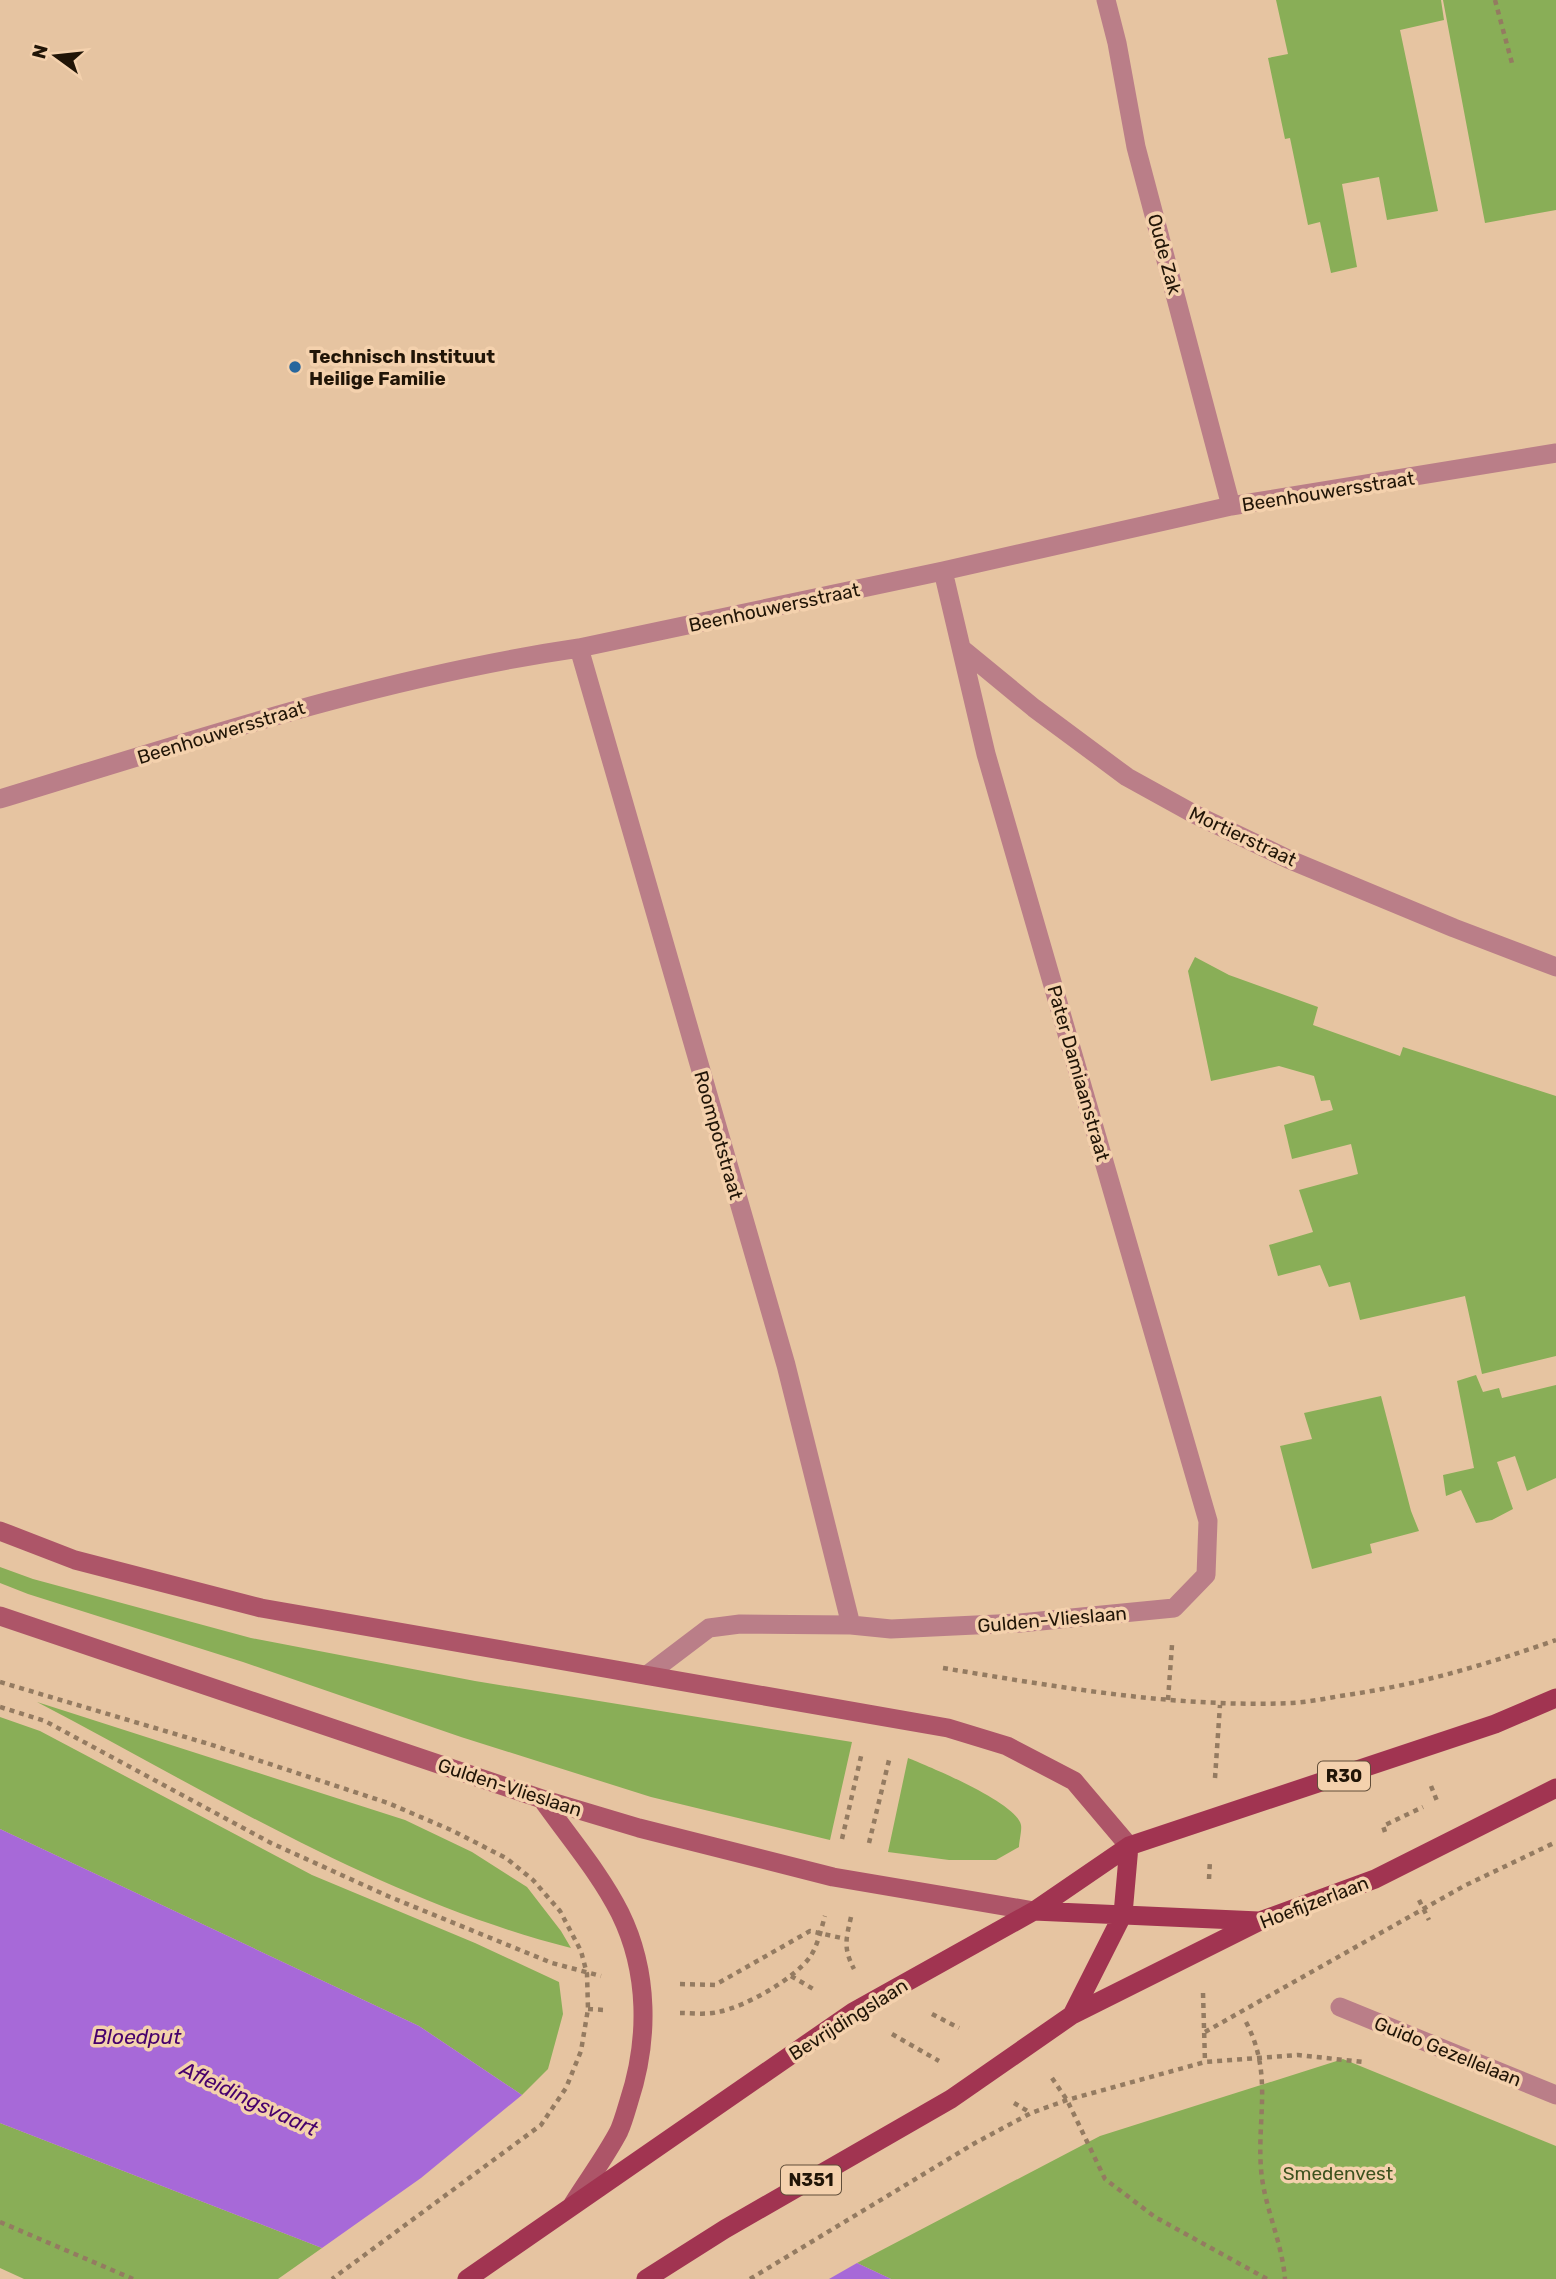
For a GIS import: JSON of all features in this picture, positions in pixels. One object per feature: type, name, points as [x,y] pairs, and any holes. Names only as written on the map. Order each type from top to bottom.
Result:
[{"type":"main road","points":[[0,1531],[75,1560],[261,1608],[871,1713],[947,1728],[1007,1746],[1074,1781],[1129,1846],[1124,1914],[1072,2015]]},
{"type":"main road","name":"Gulden-Vlieslaan","points":[[0,1616],[542,1799],[639,1828],[833,1877],[1034,1910]]},
{"type":"main road","name":"R30","points":[[1129,1846],[1495,1724],[1556,1698]]},
{"type":"main road","name":"Hoefijzerlaan","points":[[1072,2015],[1260,1921],[1375,1879],[1556,1788]]},
{"type":"main road","points":[[542,1799],[601,1881],[621,1914],[636,1954],[641,1981],[643,2043],[635,2084],[619,2130],[573,2204]]},
{"type":"main road","name":"Bevrijdingslaan","points":[[467,2279],[853,2012],[1034,1910],[1129,1846]]},
{"type":"main road","points":[[1034,1910],[1260,1921]]},
{"type":"main road","name":"N351","points":[[646,2279],[725,2229],[951,2099],[1072,2015]]},
{"type":"street","name":"Oude Zak","points":[[1106,0],[1117,43],[1136,147],[1231,506]]},
{"type":"street","name":"Beenhouwersstraat","points":[[0,799],[321,702],[531,655],[579,648],[943,571],[1231,506],[1556,453]]},
{"type":"street","name":"Pater Damiaanstraat","points":[[943,571],[990,767],[1208,1521],[1206,1575],[1174,1608]]},
{"type":"street","name":"Roompotstraat","points":[[579,648],[786,1366],[851,1625]]},
{"type":"street","name":"Mortierstraat","points":[[961,649],[1034,708],[1127,777],[1194,814],[1301,864],[1556,967]]},
{"type":"street","name":"Gulden-Vlieslaan","points":[[647,1675],[709,1628],[740,1624],[851,1625],[891,1629],[1020,1623],[1174,1608]]},
{"type":"street","name":"Guido Gezellelaan","points":[[1340,2007],[1556,2095]]},
{"type":"path","points":[[1495,0],[1513,67]]},
{"type":"path","points":[[1174,1608],[1168,1700],[1220,1704],[1296,1703],[1390,1689],[1477,1668],[1556,1640]]},
{"type":"path","points":[[0,1682],[209,1744],[388,1803],[451,1830],[506,1858],[533,1880],[560,1911],[581,1951],[587,1975],[588,2009],[581,2051],[566,2088],[541,2125],[332,2279]]},
{"type":"path","points":[[0,1707],[45,1721],[271,1843],[390,1897],[587,1975]]},
{"type":"path","points":[[673,2012],[715,2013],[734,2008],[791,1976],[811,1956],[820,1934],[871,1713]]},
{"type":"path","points":[[866,1854],[892,1746]]},
{"type":"path","points":[[1387,1836],[1382,1826],[1437,1801],[1431,1786]]},
{"type":"path","points":[[1205,2032],[1464,1886],[1556,1842]]},
{"type":"path","points":[[1414,1890],[1429,1920]]},
{"type":"path","points":[[853,1911],[846,1939],[846,1954],[856,1973]]},
{"type":"path","points":[[668,1983],[715,1985],[810,1931],[846,1939]]},
{"type":"path","points":[[791,1976],[1031,2113]]},
{"type":"path","points":[[926,2011],[959,2028]]},
{"type":"path","points":[[1246,2022],[1253,2036],[1263,2078],[1261,2169],[1269,2211],[1283,2254],[1285,2279]]},
{"type":"path","points":[[750,2279],[975,2143],[1031,2113],[1067,2099],[1205,2062],[1298,2055],[1361,2061],[1374,2066]]},
{"type":"path","points":[[1052,2078],[1067,2099],[1105,2179],[1155,2217],[1267,2279]]},
{"type":"path","points":[[0,2222],[133,2279]]},
{"type":"green space","points":[[1276,0],[1441,0],[1444,20],[1400,30],[1438,211],[1387,220],[1379,177],[1342,184],[1357,267],[1331,273],[1320,222],[1308,225],[1290,138],[1285,139],[1268,58],[1288,54]]},
{"type":"green space","points":[[1443,0],[1556,0],[1556,210],[1485,223]]},
{"type":"green space","points":[[1195,957],[1229,975],[1318,1007],[1313,1025],[1400,1056],[1403,1047],[1556,1096],[1556,1356],[1482,1374],[1465,1296],[1360,1320],[1350,1282],[1329,1287],[1320,1265],[1278,1276],[1269,1245],[1313,1232],[1299,1190],[1358,1174],[1351,1144],[1292,1159],[1284,1125],[1333,1110],[1330,1100],[1321,1101],[1314,1076],[1279,1066],[1211,1081],[1188,971]]},
{"type":"green space","points":[[1476,1375],[1483,1392],[1499,1388],[1502,1398],[1556,1385],[1556,1478],[1527,1491],[1515,1456],[1497,1462],[1513,1509],[1492,1520],[1476,1523],[1461,1490],[1446,1496],[1443,1475],[1474,1468],[1457,1381]]},
{"type":"green space","points":[[1381,1396],[1411,1511],[1419,1531],[1370,1544],[1372,1553],[1312,1569],[1280,1446],[1312,1439],[1304,1413]]},
{"type":"green space","points":[[0,1567],[33,1579],[251,1638],[475,1681],[852,1742],[830,1840],[651,1797],[461,1737],[243,1662],[28,1594],[0,1583]]},
{"type":"green space","points":[[37,1702],[405,1820],[472,1852],[527,1887],[571,1948],[432,1902],[364,1873],[231,1807]]},
{"type":"green space","points":[[0,1717],[40,1731],[312,1875],[475,1943],[559,1982],[563,2014],[548,2069],[522,2095],[419,2026],[0,1829]]},
{"type":"green space","points":[[908,1758],[971,1786],[1004,1806],[1016,1816],[1021,1825],[1019,1847],[996,1860],[949,1860],[888,1852]]},
{"type":"green space","name":"Smedenvest","points":[[1343,2059],[1556,2146],[1556,2279],[891,2279],[857,2263],[1100,2136]]},
{"type":"green space","points":[[0,2123],[322,2248],[278,2279],[24,2279],[0,2268]]},
{"type":"water","name":"Bloedput","points":[[0,1829],[419,2026],[522,2095],[421,2178],[322,2248],[0,2123]]},
{"type":"water","points":[[857,2263],[891,2279],[829,2279]]},
{"type":"place","name":"Technisch Instituut Heilige Familie","points":[[295,367]]},
{"type":"water label","name":"Afleidingsvaart","points":[[249,2099]]}]
